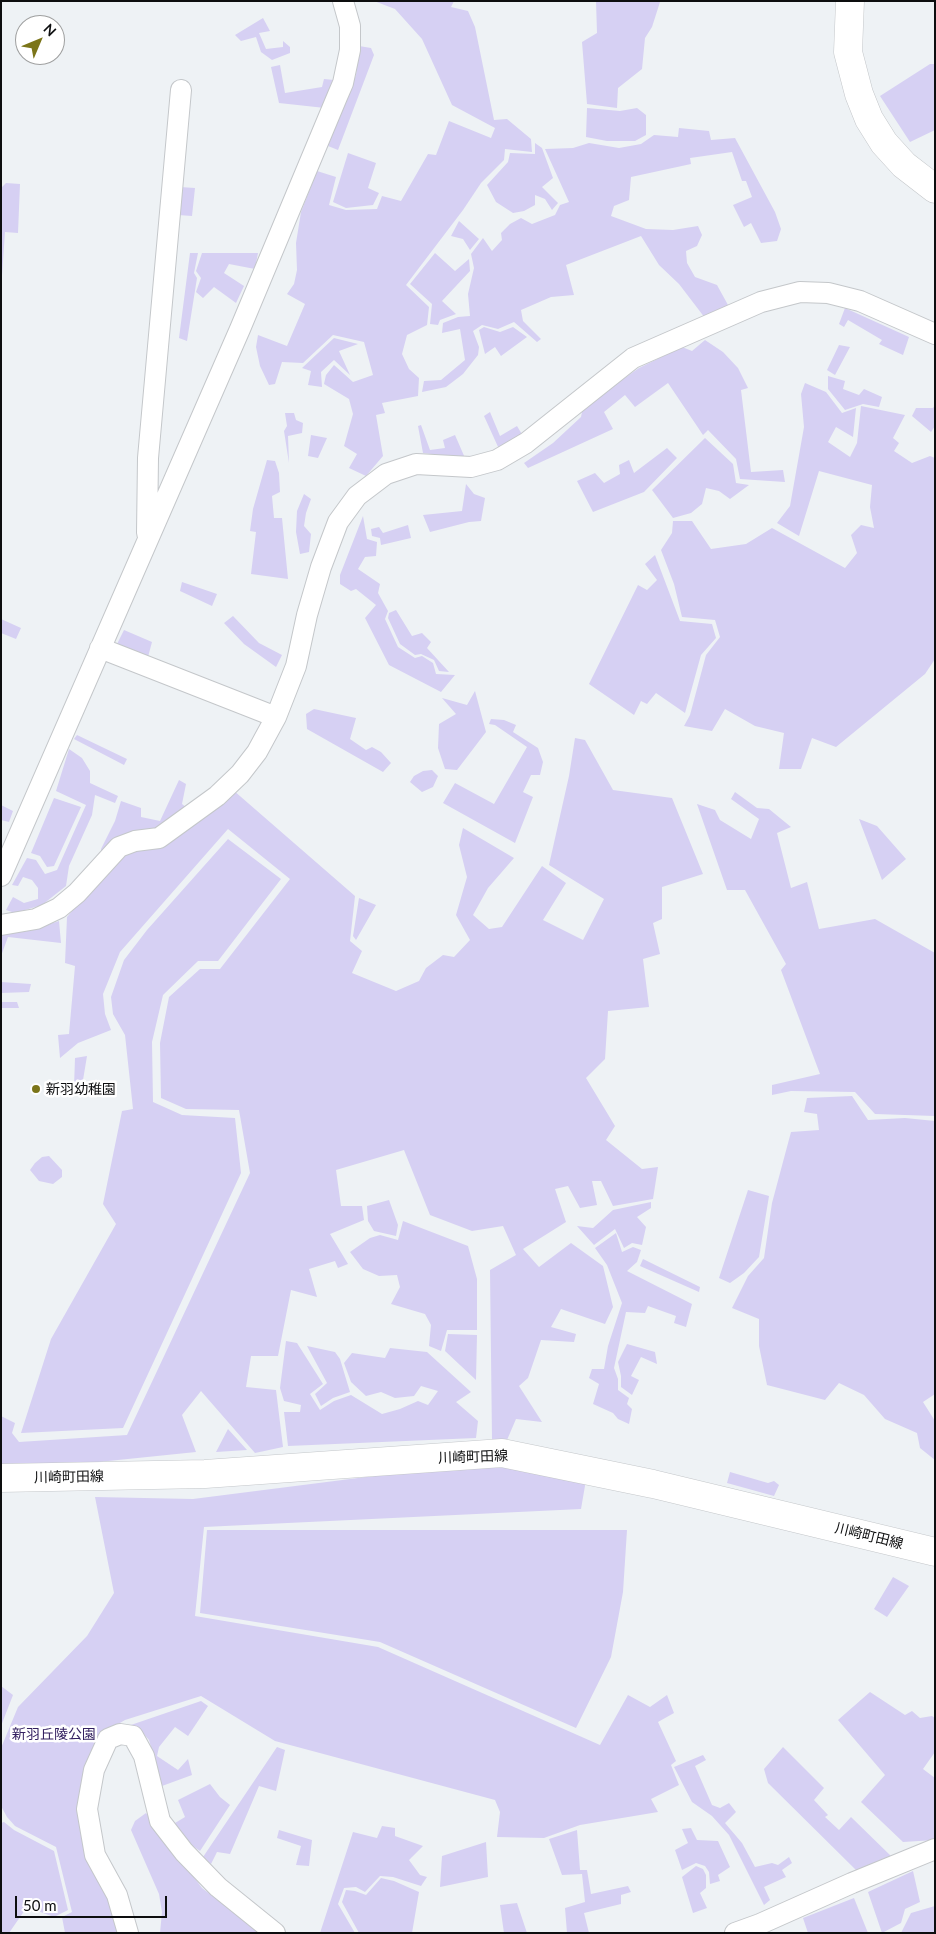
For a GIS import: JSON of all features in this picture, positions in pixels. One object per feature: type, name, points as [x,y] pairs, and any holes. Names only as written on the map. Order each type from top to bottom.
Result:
[{"type":"main road","points":[[850,1],[848,52],[859,94],[869,119],[884,142],[904,165],[935,189]]},
{"type":"main road","name":"川崎町田線","points":[[1,1478],[205,1474],[502,1453],[652,1484],[935,1552]]},
{"type":"street","points":[[1,876],[240,329],[343,83],[350,50],[350,26],[343,1]]},
{"type":"street","points":[[147,542],[148,458],[182,90]]},
{"type":"street","points":[[1,925],[36,919],[59,908],[77,893],[119,847],[135,841],[159,838],[210,802],[240,774],[258,752],[276,717],[296,666],[307,615],[321,567],[338,522],[357,496],[386,474],[416,464],[471,467],[497,460],[526,443],[633,358],[761,302],[800,292],[828,293],[860,301],[935,334]]},
{"type":"street","points":[[100,648],[276,717]]},
{"type":"street","points":[[128,1933],[117,1895],[95,1855],[87,1809],[94,1770],[108,1739],[120,1734],[133,1736],[144,1756],[160,1821],[166,1829],[184,1852],[218,1887],[275,1933]]},
{"type":"street","points":[[735,1933],[760,1924],[852,1882],[935,1849]]},
{"type":"green space","points":[[374,1],[454,1],[451,7],[468,11],[475,27],[494,120],[507,119],[531,139],[532,152],[505,149],[504,160],[481,183],[406,285],[429,307],[427,325],[407,335],[402,354],[409,369],[419,378],[418,396],[382,403],[385,413],[376,415],[383,456],[366,476],[349,468],[357,454],[344,446],[353,414],[349,399],[324,384],[326,375],[334,365],[353,382],[373,375],[364,342],[333,335],[303,363],[282,362],[275,384],[269,385],[260,366],[256,347],[258,335],[287,346],[305,304],[287,294],[294,284],[297,270],[296,243],[301,212],[317,171],[336,177],[329,205],[346,210],[377,209],[382,196],[401,201],[428,154],[436,155],[449,121],[491,138],[495,128],[452,105],[422,39],[395,9]]},
{"type":"green space","points":[[596,1],[666,1],[660,2],[652,27],[645,38],[642,69],[618,88],[617,108],[587,104],[582,42],[597,33]]},
{"type":"green space","points":[[263,18],[270,31],[259,33],[266,49],[283,47],[283,41],[290,47],[290,53],[272,60],[261,52],[256,37],[241,41],[235,35]]},
{"type":"green space","points":[[359,46],[371,48],[374,55],[338,150],[328,146],[356,75]]},
{"type":"green space","points":[[930,64],[935,64],[935,130],[910,142],[880,96]]},
{"type":"green space","points":[[280,65],[285,93],[322,87],[324,79],[334,80],[325,108],[279,103],[271,67]]},
{"type":"green space","points":[[587,108],[620,111],[637,108],[646,115],[646,135],[635,141],[607,141],[586,137]]},
{"type":"green space","points":[[679,128],[709,131],[711,140],[735,138],[775,212],[781,229],[777,241],[761,243],[751,223],[744,227],[733,205],[752,197],[746,181],[742,181],[732,152],[690,158],[691,164],[631,177],[629,200],[614,206],[611,216],[646,229],[673,230],[698,226],[702,235],[697,246],[686,251],[687,263],[695,277],[717,285],[728,305],[705,318],[679,284],[659,265],[641,236],[566,265],[574,295],[551,297],[521,310],[523,321],[541,339],[537,342],[514,322],[498,329],[482,325],[473,331],[479,347],[478,355],[463,374],[446,387],[422,392],[424,381],[441,380],[465,360],[460,329],[442,333],[443,323],[458,317],[470,316],[468,294],[474,268],[471,254],[483,238],[492,251],[502,240],[501,233],[510,224],[521,218],[532,224],[555,215],[560,205],[569,202],[545,149],[573,148],[589,143],[619,148],[641,144],[654,135],[678,137]]},
{"type":"green space","points":[[535,143],[542,148],[553,178],[542,187],[558,203],[552,210],[545,199],[535,195],[535,205],[524,211],[513,213],[496,202],[487,185],[508,162],[510,153],[535,154]]},
{"type":"green space","points":[[348,153],[376,163],[368,188],[379,193],[373,205],[346,208],[333,202]]},
{"type":"green space","points":[[6,183],[20,184],[18,233],[5,232],[1,290],[1,188]]},
{"type":"green space","points":[[180,187],[195,188],[192,216],[178,215]]},
{"type":"green space","points":[[459,221],[479,239],[470,250],[463,239],[451,236]]},
{"type":"green space","points":[[190,253],[198,253],[194,273],[197,278],[187,341],[179,338]]},
{"type":"green space","points":[[202,253],[258,253],[255,269],[229,264],[224,273],[244,286],[236,303],[214,287],[203,298],[196,292],[201,278],[196,271]]},
{"type":"green space","points":[[435,253],[455,271],[469,259],[470,271],[442,301],[456,314],[440,320],[438,325],[430,324],[432,304],[410,284]]},
{"type":"green space","points":[[845,308],[909,337],[903,355],[879,344],[882,340],[848,320],[844,327],[839,324]]},
{"type":"green space","points":[[484,327],[500,332],[513,327],[527,337],[501,356],[495,347],[485,354],[479,330]]},
{"type":"green space","points":[[334,338],[358,344],[339,351],[350,375],[334,360],[321,372],[322,387],[308,385],[311,371],[302,368]]},
{"type":"green space","points":[[705,340],[723,352],[738,368],[748,388],[741,390],[751,472],[783,470],[785,482],[740,479],[736,459],[708,430],[703,435],[668,383],[635,407],[625,395],[604,412],[613,429],[528,468],[524,463],[553,443],[581,417],[583,407],[639,368],[682,347],[692,351]]},
{"type":"green space","points":[[839,345],[850,347],[835,375],[827,370]]},
{"type":"green space","points":[[828,376],[845,381],[843,389],[859,395],[864,389],[882,397],[879,407],[863,404],[845,410],[828,389]]},
{"type":"green space","points":[[805,383],[826,392],[842,413],[856,408],[853,437],[836,427],[828,442],[850,457],[857,443],[861,406],[905,415],[893,438],[899,443],[894,451],[912,463],[930,456],[935,458],[935,659],[925,674],[836,747],[812,738],[801,769],[779,769],[784,733],[755,726],[725,709],[712,731],[684,726],[690,715],[706,655],[720,637],[715,620],[682,617],[674,584],[661,550],[672,533],[673,521],[692,521],[711,549],[746,544],[772,528],[845,568],[857,553],[851,535],[861,525],[874,528],[870,507],[872,485],[819,471],[799,536],[777,523],[790,506],[804,427],[801,394]]},
{"type":"green space","points":[[935,405],[935,426],[931,432],[912,416],[916,408],[933,408]]},
{"type":"green space","points":[[490,412],[500,436],[517,426],[523,436],[499,449],[484,416]]},
{"type":"green space","points":[[285,413],[294,413],[296,420],[303,423],[302,433],[288,436],[289,463],[284,431],[287,426]]},
{"type":"green space","points":[[421,425],[430,450],[445,448],[443,440],[455,435],[465,458],[423,453],[418,426]]},
{"type":"green space","points":[[311,435],[327,438],[318,458],[308,456]]},
{"type":"green space","points":[[705,438],[733,464],[736,483],[749,485],[730,499],[719,491],[706,488],[702,504],[691,513],[673,518],[652,490]]},
{"type":"green space","points":[[667,448],[677,458],[644,492],[593,512],[577,481],[595,473],[604,483],[620,474],[619,465],[629,460],[634,473]]},
{"type":"green space","points":[[267,460],[275,461],[279,473],[280,492],[272,496],[274,518],[282,518],[288,579],[251,574],[256,532],[250,531],[253,509]]},
{"type":"green space","points":[[466,484],[474,494],[485,498],[481,521],[469,522],[430,532],[423,515],[462,511]]},
{"type":"green space","points":[[304,494],[311,499],[304,526],[311,534],[309,552],[300,554],[296,532],[297,511]]},
{"type":"green space","points":[[363,516],[367,539],[377,542],[376,556],[365,557],[358,569],[380,584],[378,593],[388,611],[385,619],[398,647],[415,658],[422,656],[433,663],[436,674],[455,675],[441,692],[389,665],[365,618],[376,605],[356,589],[351,591],[340,584],[340,575]]},
{"type":"green space","points":[[408,525],[411,538],[381,545],[380,538],[372,536],[371,529],[379,527],[383,533]]},
{"type":"green space","points":[[655,555],[680,621],[712,624],[716,638],[701,655],[685,713],[656,693],[647,704],[641,701],[634,715],[589,684],[638,585],[647,590],[657,580],[645,564]]},
{"type":"green space","points":[[182,582],[217,594],[212,606],[180,591]]},
{"type":"green space","points":[[396,610],[412,636],[422,633],[431,642],[427,648],[449,672],[439,671],[434,660],[421,654],[415,655],[400,644],[388,618],[389,613]]},
{"type":"green space","points":[[233,616],[259,643],[282,655],[276,667],[244,644],[224,623]]},
{"type":"green space","points":[[1,619],[21,628],[16,639],[1,633]]},
{"type":"green space","points":[[124,630],[152,642],[148,657],[117,644]]},
{"type":"green space","points":[[475,691],[486,732],[457,770],[445,769],[438,748],[439,724],[456,714],[442,698],[467,705]]},
{"type":"green space","points":[[314,709],[356,718],[350,739],[366,750],[372,747],[381,752],[391,763],[383,772],[307,729],[306,714]]},
{"type":"green space","points":[[491,719],[504,720],[516,725],[513,732],[538,748],[543,762],[540,775],[531,775],[523,792],[533,797],[515,843],[443,803],[455,783],[494,804],[527,747],[495,725],[489,724]]},
{"type":"green space","points":[[77,735],[127,759],[124,765],[74,739]]},
{"type":"green space","points":[[575,738],[585,740],[613,790],[672,798],[703,874],[662,887],[662,919],[653,923],[660,954],[643,959],[649,1007],[608,1011],[605,1059],[586,1078],[615,1126],[606,1140],[642,1169],[658,1167],[653,1199],[613,1206],[601,1181],[592,1181],[597,1205],[580,1208],[568,1186],[555,1189],[566,1222],[523,1249],[539,1267],[571,1243],[603,1266],[613,1307],[605,1324],[561,1309],[551,1327],[576,1334],[574,1342],[541,1340],[528,1378],[519,1386],[542,1422],[516,1419],[507,1440],[492,1440],[490,1270],[516,1255],[503,1226],[472,1231],[430,1215],[404,1150],[336,1170],[341,1206],[362,1206],[364,1220],[330,1234],[348,1264],[338,1268],[335,1261],[309,1269],[317,1297],[291,1290],[278,1356],[251,1356],[246,1387],[276,1390],[283,1447],[255,1453],[201,1391],[182,1415],[196,1452],[1,1472],[1,1416],[15,1423],[12,1433],[19,1442],[127,1435],[250,1173],[239,1110],[186,1109],[161,1098],[160,1043],[169,997],[200,969],[220,969],[290,879],[228,829],[120,952],[103,994],[105,1014],[111,1030],[78,1043],[60,1058],[58,1035],[69,1034],[75,966],[65,963],[67,917],[122,852],[233,790],[355,896],[350,941],[362,951],[352,973],[396,991],[419,981],[426,968],[443,955],[454,957],[470,940],[456,915],[467,877],[459,845],[463,828],[514,858],[488,888],[473,915],[489,929],[502,927],[542,866],[566,883],[543,920],[583,940],[604,899],[549,865],[569,776]]},
{"type":"green space","points":[[69,749],[82,758],[90,771],[90,783],[118,796],[115,803],[95,795],[92,815],[69,866],[66,886],[42,905],[15,913],[6,910],[13,897],[24,903],[38,899],[38,888],[32,880],[23,877],[18,886],[12,885],[27,858],[36,860],[45,874],[57,870],[86,805],[56,791]]},
{"type":"green space","points":[[432,770],[438,776],[433,787],[422,792],[410,782],[414,776],[423,771]]},
{"type":"green space","points":[[179,780],[186,784],[182,804],[187,808],[168,826],[101,855],[101,849],[115,821],[121,801],[141,808],[141,817],[160,821]]},
{"type":"green space","points":[[735,792],[757,808],[769,809],[791,827],[777,833],[791,888],[807,882],[819,929],[875,919],[935,953],[935,1116],[875,1114],[855,1092],[791,1091],[772,1095],[772,1085],[820,1074],[781,970],[786,964],[745,890],[727,890],[697,804],[715,810],[720,820],[751,839],[759,819],[731,799]]},
{"type":"green space","points":[[54,798],[81,807],[54,866],[47,867],[40,856],[31,853]]},
{"type":"green space","points":[[1,805],[13,811],[9,822],[1,820]]},
{"type":"green space","points":[[859,819],[877,826],[906,859],[882,880]]},
{"type":"green space","points":[[228,839],[281,879],[218,961],[198,961],[163,995],[152,1042],[153,1102],[182,1115],[235,1118],[241,1173],[123,1428],[21,1433],[51,1339],[116,1224],[103,1204],[122,1111],[133,1109],[125,1035],[113,1014],[111,997],[124,960],[147,930]]},
{"type":"green space","points":[[359,898],[376,905],[356,940],[353,936]]},
{"type":"green space","points":[[59,921],[61,943],[8,937],[1,956],[1,934],[41,927]]},
{"type":"green space","points":[[1,982],[31,984],[29,992],[1,993]]},
{"type":"green space","points":[[1,1002],[17,1002],[19,1008],[1,1008]]},
{"type":"green space","points":[[87,1056],[82,1086],[74,1087],[75,1058]]},
{"type":"green space","points":[[852,1096],[868,1120],[905,1118],[935,1121],[935,1394],[923,1402],[935,1421],[935,1460],[920,1448],[917,1433],[885,1419],[864,1395],[839,1383],[825,1400],[767,1385],[759,1346],[759,1319],[732,1308],[748,1276],[764,1258],[772,1203],[791,1132],[819,1130],[817,1114],[804,1112],[807,1098]]},
{"type":"green space","points":[[49,1156],[62,1170],[62,1177],[53,1184],[39,1181],[30,1170],[42,1157]]},
{"type":"green space","points":[[748,1190],[769,1196],[759,1257],[744,1273],[730,1283],[719,1278]]},
{"type":"green space","points":[[389,1200],[398,1225],[396,1236],[374,1231],[368,1221],[367,1206]]},
{"type":"green space","points":[[651,1202],[651,1208],[637,1217],[646,1227],[642,1245],[632,1243],[624,1248],[615,1229],[594,1245],[577,1226],[593,1228],[613,1210]]},
{"type":"green space","points":[[403,1221],[468,1246],[477,1279],[477,1330],[447,1330],[441,1351],[429,1346],[431,1325],[425,1314],[391,1304],[400,1287],[397,1275],[379,1276],[363,1269],[350,1252],[370,1238],[380,1235],[398,1240]]},
{"type":"green space","points":[[616,1233],[622,1252],[633,1247],[641,1250],[637,1262],[627,1271],[692,1304],[686,1327],[674,1323],[676,1316],[648,1306],[645,1313],[626,1312],[614,1368],[618,1379],[618,1390],[629,1398],[627,1404],[632,1409],[629,1424],[618,1419],[613,1413],[593,1404],[599,1384],[589,1378],[592,1369],[604,1369],[608,1346],[622,1303],[607,1265],[595,1248]]},
{"type":"green space","points":[[643,1259],[700,1287],[699,1292],[640,1266]]},
{"type":"green space","points":[[448,1334],[477,1335],[476,1380],[445,1351]]},
{"type":"green space","points":[[286,1341],[297,1343],[323,1384],[310,1394],[320,1410],[334,1401],[351,1395],[382,1414],[418,1401],[428,1405],[438,1391],[421,1386],[414,1396],[395,1398],[381,1392],[366,1396],[351,1382],[344,1363],[352,1353],[385,1358],[390,1348],[427,1352],[471,1392],[456,1402],[478,1421],[476,1438],[288,1446],[284,1412],[300,1412],[301,1405],[284,1401],[280,1388]]},
{"type":"green space","points":[[627,1344],[655,1352],[657,1364],[641,1357],[631,1376],[639,1380],[632,1395],[621,1387],[618,1362]]},
{"type":"green space","points":[[307,1346],[335,1352],[340,1359],[350,1392],[333,1398],[321,1406],[315,1394],[327,1383]]},
{"type":"green space","points":[[228,1429],[247,1450],[216,1452]]},
{"type":"green space","name":"新羽丘陵公園","points":[[515,1467],[586,1480],[581,1509],[204,1527],[195,1616],[378,1647],[600,1745],[628,1695],[650,1707],[667,1695],[674,1713],[658,1722],[676,1761],[671,1765],[679,1785],[651,1799],[658,1812],[580,1825],[544,1838],[497,1837],[500,1812],[495,1800],[275,1741],[201,1696],[125,1720],[104,1732],[81,1809],[123,1933],[65,1933],[62,1917],[72,1912],[56,1847],[15,1826],[7,1817],[1,1806],[1,1748],[18,1707],[87,1636],[114,1593],[95,1497],[193,1499],[421,1470]]},
{"type":"green space","points":[[730,1472],[768,1483],[774,1481],[779,1485],[774,1496],[727,1483]]},
{"type":"green space","points":[[207,1530],[627,1530],[623,1592],[611,1657],[576,1728],[380,1642],[200,1613]]},
{"type":"green space","points":[[893,1577],[909,1586],[887,1617],[874,1609]]},
{"type":"green space","points":[[1,1686],[13,1695],[1,1726]]},
{"type":"green space","points":[[870,1692],[905,1715],[912,1711],[920,1718],[932,1716],[935,1718],[935,1752],[923,1769],[935,1778],[935,1840],[903,1842],[861,1802],[885,1775],[838,1720]]},
{"type":"green space","points":[[201,1701],[208,1706],[188,1736],[175,1727],[159,1747],[157,1756],[178,1770],[188,1759],[192,1775],[162,1786],[149,1740],[140,1730],[125,1727]]},
{"type":"green space","points":[[277,1747],[285,1750],[276,1791],[259,1786],[230,1854],[217,1852],[211,1864],[203,1857]]},
{"type":"green space","points":[[783,1747],[824,1788],[814,1800],[828,1815],[825,1817],[839,1830],[851,1817],[892,1857],[857,1871],[768,1783],[764,1769]]},
{"type":"green space","points":[[703,1755],[706,1760],[695,1766],[712,1805],[720,1808],[729,1803],[736,1812],[725,1823],[742,1843],[755,1867],[772,1863],[778,1865],[789,1857],[792,1863],[782,1870],[786,1877],[764,1887],[770,1900],[764,1905],[729,1835],[712,1816],[692,1802],[674,1767]]},
{"type":"green space","points":[[210,1784],[220,1797],[230,1805],[200,1851],[184,1840],[175,1823],[185,1817],[178,1800]]},
{"type":"green space","points":[[146,1813],[202,1888],[261,1933],[160,1933],[162,1912],[159,1894],[131,1830],[135,1821]]},
{"type":"green space","points":[[4,1822],[14,1830],[54,1851],[68,1910],[54,1917],[27,1907],[9,1933],[1,1933],[1,1823]]},
{"type":"green space","points":[[382,1826],[395,1828],[395,1836],[423,1846],[409,1860],[420,1875],[427,1877],[421,1886],[393,1877],[380,1876],[365,1892],[356,1887],[344,1888],[338,1904],[355,1933],[320,1933],[353,1832],[377,1838]]},
{"type":"green space","points":[[691,1828],[697,1840],[718,1841],[730,1867],[718,1875],[720,1881],[710,1884],[709,1872],[705,1866],[696,1863],[682,1870],[675,1850],[688,1843],[682,1829]]},
{"type":"green space","points":[[279,1830],[312,1840],[309,1866],[296,1865],[301,1846],[277,1838]]},
{"type":"green space","points":[[577,1830],[580,1870],[587,1870],[591,1894],[628,1886],[631,1892],[621,1895],[621,1904],[584,1913],[589,1933],[567,1933],[565,1908],[585,1902],[582,1874],[562,1875],[549,1839]]},
{"type":"green space","points":[[486,1842],[488,1877],[440,1887],[442,1856]]},
{"type":"green space","points":[[696,1866],[703,1869],[706,1875],[706,1888],[700,1893],[707,1908],[693,1913],[682,1877]]},
{"type":"green space","points":[[913,1871],[920,1902],[905,1909],[901,1923],[882,1933],[868,1892]]},
{"type":"green space","points":[[381,1878],[394,1881],[419,1892],[412,1933],[359,1933],[342,1902],[346,1890],[366,1895]]},
{"type":"green space","points":[[854,1898],[868,1933],[808,1933],[803,1918]]},
{"type":"green space","points":[[517,1903],[527,1933],[504,1933],[500,1905]]},
{"type":"green space","points":[[935,1906],[935,1933],[901,1933],[911,1913]]},
{"type":"place","name":"新羽幼稚園","points":[[36,1089]]}]
